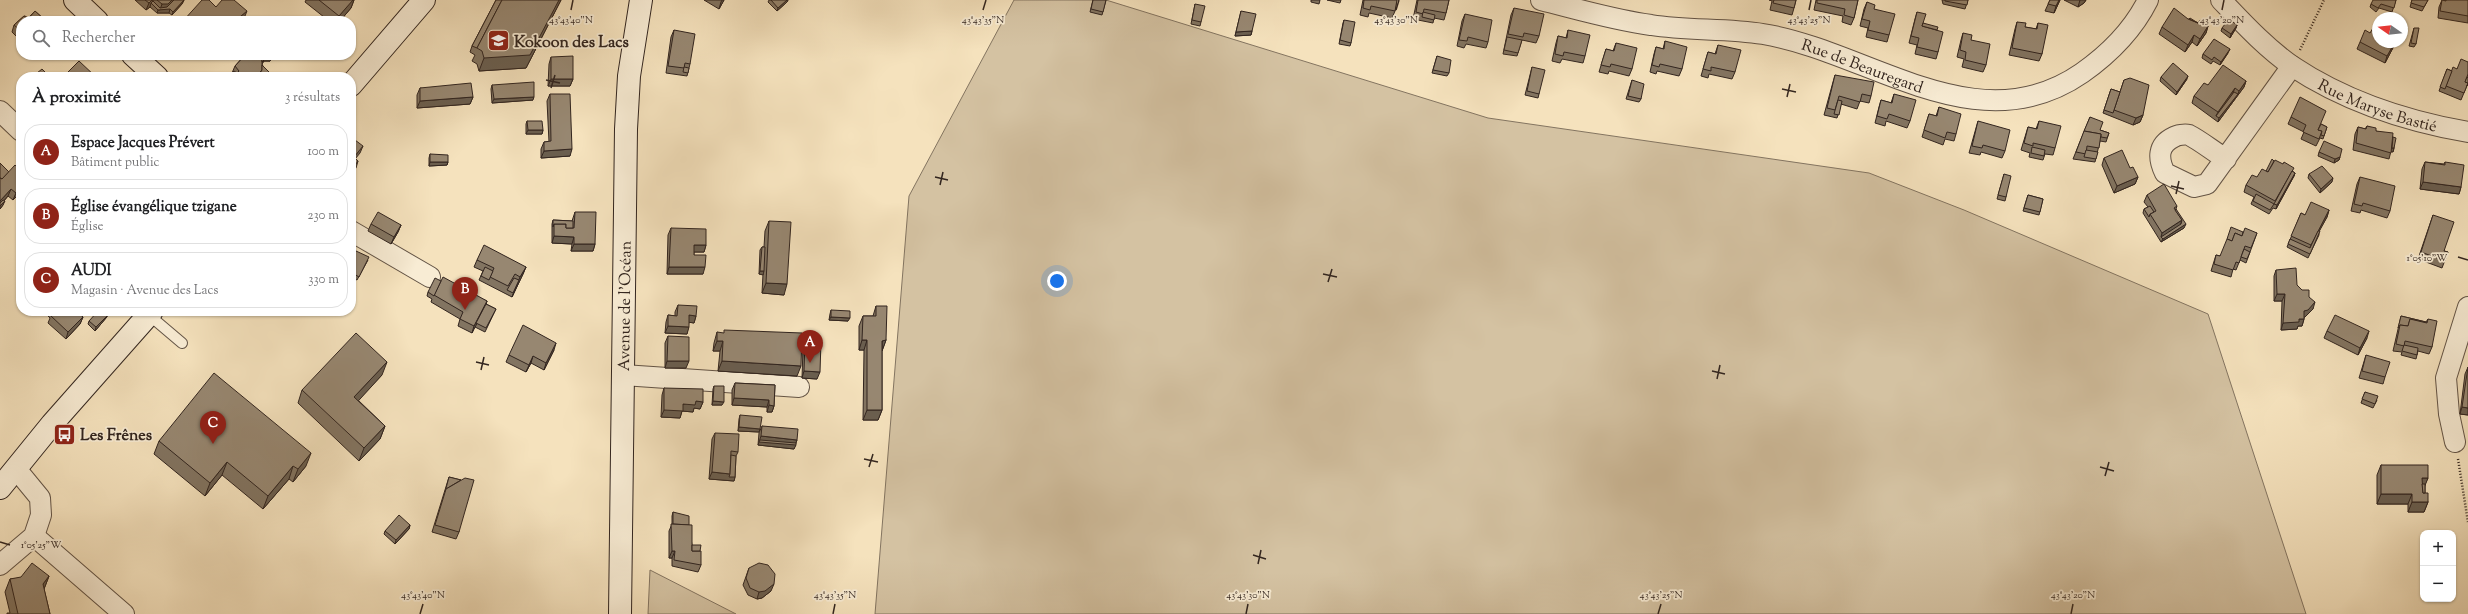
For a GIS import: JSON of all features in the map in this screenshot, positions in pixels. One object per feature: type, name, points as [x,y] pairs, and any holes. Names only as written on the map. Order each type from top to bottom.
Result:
[{"type":"main road","points":[[75,0],[92,16]]},
{"type":"main road","points":[[356,79],[424,0]]},
{"type":"main road","name":"Avenue de l'Océan","points":[[620,614],[626,129],[629,76],[640,0]]},
{"type":"main road","points":[[139,60],[152,72]]},
{"type":"main road","points":[[0,488],[17,470],[52,424],[147,316]]},
{"type":"street","name":"Rue de Beauregard","points":[[1541,0],[1650,25],[1763,34],[1797,42],[1939,93],[1972,100],[2012,100],[2043,93],[2072,81],[2103,59],[2126,34],[2148,0]]},
{"type":"street","name":"Rue Maryse Bastié","points":[[2221,0],[2251,32],[2292,66],[2372,108],[2424,124],[2468,132]]},
{"type":"street","points":[[2226,159],[2292,66]]},
{"type":"street","points":[[0,111],[16,126]]},
{"type":"street","points":[[356,234],[430,277]]},
{"type":"street","points":[[2455,442],[2448,414],[2446,378],[2468,307]]},
{"type":"street","points":[[623,375],[799,387]]},
{"type":"street","points":[[0,565],[34,536],[41,515],[40,498],[17,470]]},
{"type":"street","points":[[34,536],[124,614]]},
{"type":"lane","points":[[153,316],[182,343]]},
{"type":"path","points":[[2292,66],[2324,0]]},
{"type":"path","points":[[2455,442],[2468,522]]},
{"type":"shaded area","points":[[1014,0],[1106,0],[1488,118],[1869,173],[1964,210],[2208,314],[2306,614],[875,614],[909,196]]},
{"type":"shaded area","points":[[650,570],[736,614],[648,614]]},
{"type":"building","points":[[145,0],[152,0],[149,3]]},
{"type":"building","points":[[157,0],[172,0],[168,4],[162,4]]},
{"type":"building","points":[[174,0],[184,0],[173,12],[170,9],[158,10],[151,3],[153,1],[160,8],[167,7]]},
{"type":"building","points":[[202,0],[209,0],[216,7],[222,0],[234,0],[247,11],[241,16],[188,16]]},
{"type":"building","points":[[319,0],[353,0],[339,16]]},
{"type":"building","points":[[496,0],[502,0],[477,48],[472,46]]},
{"type":"building","points":[[502,0],[559,0],[530,55],[484,58],[482,51],[477,48]]},
{"type":"building","points":[[771,0],[787,0],[778,8]]},
{"type":"building","points":[[1093,0],[1106,0],[1103,12],[1091,9]]},
{"type":"building","points":[[1364,0],[1397,0],[1395,11],[1371,6],[1370,10],[1363,8]]},
{"type":"building","points":[[1418,0],[1449,0],[1446,13],[1424,9],[1423,14],[1416,12]]},
{"type":"building","points":[[1774,0],[1796,0],[1794,8],[1773,3]]},
{"type":"building","points":[[1817,0],[1858,0],[1854,18],[1844,15],[1845,9],[1817,3]]},
{"type":"building","points":[[1945,0],[1968,0],[1967,5]]},
{"type":"building","points":[[2050,0],[2059,0],[2056,6],[2048,4]]},
{"type":"building","points":[[2373,0],[2396,0],[2394,8],[2381,4],[2378,8],[2371,4]]},
{"type":"building","points":[[2412,0],[2428,0],[2424,7],[2411,3]]},
{"type":"building","points":[[2442,0],[2468,0],[2468,16],[2440,11]]},
{"type":"building","points":[[1867,2],[1875,5],[1874,9],[1895,14],[1889,35],[1868,30],[1870,21],[1862,19]]},
{"type":"building","points":[[1195,4],[1205,6],[1201,22],[1192,20]]},
{"type":"building","points":[[1514,8],[1544,14],[1539,36],[1524,33],[1523,37],[1508,34]]},
{"type":"building","points":[[2174,8],[2188,19],[2198,23],[2200,20],[2208,26],[2200,39],[2194,35],[2188,45],[2162,27]]},
{"type":"building","points":[[35,11],[40,16],[31,16]]},
{"type":"building","points":[[1241,11],[1256,14],[1252,31],[1236,32]]},
{"type":"building","points":[[1423,12],[1435,15],[1434,20],[1422,17]]},
{"type":"building","points":[[1917,12],[1926,14],[1922,26],[1943,32],[1938,52],[1917,47],[1919,38],[1911,36]]},
{"type":"building","points":[[1465,14],[1492,20],[1488,42],[1468,37],[1467,41],[1459,40]]},
{"type":"building","points":[[2229,19],[2237,25],[2231,34],[2222,28]]},
{"type":"building","points":[[1344,20],[1355,22],[1351,43],[1340,40]]},
{"type":"building","points":[[2017,22],[2026,23],[2025,27],[2037,29],[2038,23],[2048,25],[2042,54],[2012,48]]},
{"type":"building","points":[[1923,23],[1938,27],[1937,30],[1922,26]]},
{"type":"building","points":[[2414,28],[2419,28],[2416,44],[2411,43]]},
{"type":"building","points":[[674,30],[695,34],[690,64],[685,63],[684,68],[668,66]]},
{"type":"building","points":[[1568,30],[1590,35],[1585,56],[1564,52],[1563,56],[1555,54],[1558,36],[1567,38]]},
{"type":"building","points":[[2365,30],[2370,33],[2372,30],[2372,48],[2392,48],[2387,56],[2360,42]]},
{"type":"building","points":[[1963,33],[1972,35],[1971,40],[1990,44],[1986,65],[1965,60],[1966,52],[1960,50]]},
{"type":"building","points":[[1507,37],[1522,40],[1518,53],[1504,50]]},
{"type":"building","points":[[2214,39],[2230,49],[2221,62],[2214,57],[2212,60],[2203,54]]},
{"type":"building","points":[[1665,41],[1687,47],[1682,69],[1660,64],[1659,67],[1652,65],[1656,47],[1664,49]]},
{"type":"building","points":[[1616,43],[1637,48],[1632,69],[1611,64],[1610,67],[1601,65],[1606,49],[1614,51]]},
{"type":"building","points":[[1718,45],[1741,50],[1735,72],[1711,67],[1711,71],[1703,69],[1708,52],[1716,54]]},
{"type":"building","points":[[573,56],[573,79],[551,79],[551,57]]},
{"type":"building","points":[[1437,56],[1451,60],[1449,73],[1433,70]]},
{"type":"building","points":[[2461,59],[2468,62],[2468,74],[2465,82],[2468,83],[2464,93],[2446,86],[2453,67],[2457,69]]},
{"type":"building","points":[[240,60],[262,60],[262,70],[260,72],[238,72],[239,71],[235,66]]},
{"type":"building","points":[[79,61],[91,72],[68,72]]},
{"type":"building","points":[[2173,63],[2188,76],[2177,92],[2161,77]]},
{"type":"building","points":[[262,65],[269,72],[261,72]]},
{"type":"building","points":[[2223,65],[2246,81],[2239,91],[2235,88],[2218,112],[2194,96],[2204,83],[2208,85]]},
{"type":"building","points":[[684,67],[689,68],[688,73],[683,72]]},
{"type":"building","points":[[1532,67],[1545,70],[1539,94],[1527,91]]},
{"type":"building","points":[[42,69],[45,72],[38,72]]},
{"type":"building","points":[[2447,69],[2452,71],[2445,89],[2440,87]]},
{"type":"building","points":[[1835,75],[1874,82],[1871,96],[1862,94],[1860,102],[1839,96],[1835,110],[1827,108]]},
{"type":"building","points":[[2467,77],[2468,78],[2468,83],[2465,82]]},
{"type":"building","points":[[2130,78],[2149,85],[2143,115],[2136,118],[2114,110],[2124,80]]},
{"type":"building","points":[[1632,80],[1644,84],[1641,99],[1628,96]]},
{"type":"building","points":[[534,82],[534,97],[494,99],[492,85]]},
{"type":"building","points":[[471,83],[473,97],[420,101],[420,88]]},
{"type":"building","points":[[2111,89],[2120,92],[2113,113],[2104,110]]},
{"type":"building","points":[[2234,92],[2238,94],[2219,118],[2216,116]]},
{"type":"building","points":[[550,94],[570,94],[572,149],[544,151],[544,142],[551,141]]},
{"type":"building","points":[[1894,94],[1916,100],[1910,121],[1889,114],[1887,119],[1877,116],[1881,100],[1892,103]]},
{"type":"building","points":[[2300,97],[2326,111],[2318,130],[2322,131],[2319,139],[2303,132],[2306,125],[2291,117]]},
{"type":"building","points":[[1838,100],[1842,101],[1839,115],[1834,114]]},
{"type":"building","points":[[1939,107],[1961,114],[1956,134],[1947,132],[1945,138],[1924,130],[1929,114],[1937,116]]},
{"type":"building","points":[[2090,117],[2103,122],[2100,130],[2109,133],[2107,138],[2101,137],[2101,134],[2084,131]]},
{"type":"building","points":[[527,121],[542,121],[543,130],[528,130]]},
{"type":"building","points":[[1978,121],[2010,130],[2005,151],[1983,145],[1982,148],[1972,146]]},
{"type":"building","points":[[2039,121],[2061,126],[2055,148],[2033,143],[2033,146],[2024,143],[2028,127],[2037,129]]},
{"type":"building","points":[[2321,124],[2327,127],[2324,136],[2321,135],[2322,131],[2318,130]]},
{"type":"building","points":[[2367,126],[2376,128],[2376,131],[2393,133],[2391,153],[2356,143],[2358,127],[2366,129]]},
{"type":"building","points":[[2084,131],[2101,134],[2099,148],[2087,146],[2086,154],[2076,152]]},
{"type":"building","points":[[2393,137],[2396,138],[2394,148],[2392,148]]},
{"type":"building","points":[[356,141],[363,146],[356,155]]},
{"type":"building","points":[[2324,141],[2342,149],[2340,157],[2335,159],[2319,152]]},
{"type":"building","points":[[2032,147],[2045,150],[2044,156],[2031,153]]},
{"type":"building","points":[[2086,150],[2098,152],[2096,159],[2084,157]]},
{"type":"building","points":[[2122,150],[2130,168],[2133,167],[2138,177],[2117,186],[2104,158]]},
{"type":"building","points":[[430,154],[448,155],[448,162],[430,162]]},
{"type":"building","points":[[2272,159],[2274,161],[2268,172],[2266,171]]},
{"type":"building","points":[[2275,160],[2283,164],[2284,162],[2294,168],[2275,201],[2246,185],[2252,175],[2257,177],[2262,169],[2268,172]]},
{"type":"building","points":[[2425,162],[2445,165],[2445,162],[2464,165],[2461,187],[2423,182]]},
{"type":"building","points":[[0,163],[9,172],[2,179],[0,178]]},
{"type":"building","points":[[15,165],[16,166],[16,193],[11,189],[0,201],[0,178],[2,179]]},
{"type":"building","points":[[2322,166],[2333,178],[2321,189],[2309,174]]},
{"type":"building","points":[[2292,171],[2295,173],[2277,205],[2274,204]]},
{"type":"building","points":[[2004,174],[2011,176],[2006,197],[1998,195]]},
{"type":"building","points":[[2360,177],[2395,186],[2390,211],[2363,203],[2362,206],[2354,204]]},
{"type":"building","points":[[2164,184],[2177,206],[2174,208],[2182,220],[2162,233],[2150,214],[2156,211],[2147,195]]},
{"type":"building","points":[[2256,194],[2274,204],[2270,210],[2253,201]]},
{"type":"building","points":[[2028,195],[2043,199],[2040,212],[2024,208]]},
{"type":"building","points":[[3,200],[5,201],[0,206],[0,203]]},
{"type":"building","points":[[2311,202],[2329,210],[2311,245],[2291,236],[2301,213],[2305,215]]},
{"type":"building","points":[[2150,206],[2154,212],[2150,214],[2149,217],[2144,209]]},
{"type":"building","points":[[2176,209],[2186,224],[2163,239],[2161,237],[2181,224],[2182,220],[2175,210]]},
{"type":"building","points":[[378,212],[401,225],[394,237],[371,224]]},
{"type":"building","points":[[575,212],[596,212],[595,244],[574,244],[574,237],[554,236],[554,224],[566,224],[566,228],[574,228]]},
{"type":"building","points":[[2433,215],[2454,222],[2444,251],[2448,252],[2445,261],[2421,252]]},
{"type":"building","points":[[553,220],[573,221],[573,228],[566,228],[566,224],[554,224],[553,227]]},
{"type":"building","points":[[769,221],[791,222],[787,284],[766,283]]},
{"type":"building","points":[[2231,227],[2243,232],[2242,236],[2235,233],[2232,241],[2227,239]]},
{"type":"building","points":[[671,228],[706,229],[706,245],[694,245],[694,255],[706,255],[705,267],[669,267]]},
{"type":"building","points":[[2245,228],[2257,233],[2251,248],[2245,246],[2239,263],[2236,262],[2233,270],[2214,264],[2216,255],[2220,256],[2227,239],[2232,241],[2235,233],[2242,236]]},
{"type":"building","points":[[2318,231],[2320,231],[2310,254],[2288,244],[2290,239],[2310,248]]},
{"type":"building","points":[[484,245],[526,267],[520,277],[515,274],[508,286],[490,277],[494,268],[477,260]]},
{"type":"building","points":[[762,247],[765,247],[764,271],[760,271]]},
{"type":"building","points":[[2244,249],[2250,252],[2247,259],[2241,257]]},
{"type":"building","points":[[356,251],[369,257],[359,277],[356,275]]},
{"type":"building","points":[[485,267],[493,271],[489,280],[481,276]]},
{"type":"building","points":[[2296,268],[2297,285],[2302,290],[2309,290],[2309,297],[2315,302],[2308,310],[2304,311],[2304,319],[2299,319],[2299,322],[2283,323],[2285,294],[2277,294],[2276,270]]},
{"type":"building","points":[[443,277],[487,301],[474,326],[460,319],[463,312],[434,295]]},
{"type":"building","points":[[435,278],[441,281],[434,296],[428,292]]},
{"type":"building","points":[[514,278],[519,280],[513,293],[507,290]]},
{"type":"building","points":[[486,304],[496,309],[486,328],[476,323]]},
{"type":"building","points":[[678,305],[697,306],[696,316],[689,315],[689,327],[668,326],[668,315],[677,316]]},
{"type":"building","points":[[876,306],[887,306],[886,340],[882,341],[882,410],[867,410],[867,340],[862,340],[863,316],[876,316]]},
{"type":"building","points":[[831,310],[850,311],[850,318],[831,317]]},
{"type":"building","points":[[2335,315],[2369,331],[2360,348],[2327,331]]},
{"type":"building","points":[[51,316],[83,317],[68,332]]},
{"type":"building","points":[[94,316],[107,316],[96,327],[89,321]]},
{"type":"building","points":[[2401,316],[2426,323],[2410,319],[2408,326],[2400,325],[2398,328]]},
{"type":"building","points":[[2410,319],[2427,323],[2428,319],[2437,321],[2432,347],[2405,341],[2404,346],[2396,344],[2400,325],[2408,326]]},
{"type":"building","points":[[523,325],[556,343],[546,363],[533,356],[529,365],[509,355]]},
{"type":"building","points":[[724,330],[802,333],[801,366],[722,361],[723,341],[717,341],[717,332],[724,333]]},
{"type":"building","points":[[356,333],[387,362],[354,397],[385,426],[364,448],[302,390]]},
{"type":"building","points":[[668,336],[689,337],[689,361],[667,361]]},
{"type":"building","points":[[805,341],[821,341],[820,372],[804,371]]},
{"type":"building","points":[[2404,345],[2418,348],[2417,355],[2402,351]]},
{"type":"building","points":[[2366,355],[2390,362],[2385,377],[2362,371]]},
{"type":"building","points":[[2468,367],[2468,408],[2462,407]]},
{"type":"building","points":[[214,373],[311,453],[298,469],[293,466],[268,496],[227,462],[210,483],[159,441]]},
{"type":"building","points":[[735,383],[775,385],[774,406],[769,405],[769,400],[734,398]]},
{"type":"building","points":[[714,386],[724,386],[724,402],[713,401]]},
{"type":"building","points":[[664,388],[703,389],[703,402],[696,401],[695,405],[683,404],[683,411],[664,410]]},
{"type":"building","points":[[2365,392],[2378,396],[2375,404],[2362,399]]},
{"type":"building","points":[[740,415],[762,417],[760,429],[739,427]]},
{"type":"building","points":[[762,426],[798,429],[797,440],[761,436]]},
{"type":"building","points":[[715,433],[739,434],[738,452],[731,451],[730,474],[712,472]]},
{"type":"building","points":[[760,440],[796,443],[796,445],[759,442]]},
{"type":"building","points":[[731,455],[736,456],[735,477],[729,477]]},
{"type":"building","points":[[2381,465],[2428,465],[2428,478],[2422,478],[2423,493],[2428,493],[2428,502],[2412,502],[2412,494],[2381,494]]},
{"type":"building","points":[[449,477],[461,480],[446,489],[445,492]]},
{"type":"building","points":[[465,478],[474,480],[459,532],[435,525],[446,489]]},
{"type":"building","points":[[2422,484],[2425,484],[2425,493],[2423,493]]},
{"type":"building","points":[[673,512],[689,516],[689,525],[673,524]]},
{"type":"building","points":[[399,515],[410,525],[396,540],[385,531]]},
{"type":"building","points":[[671,524],[692,525],[692,551],[701,551],[701,565],[674,560],[675,551],[672,551]]},
{"type":"building","points":[[692,545],[701,545],[700,551],[692,551]]},
{"type":"building","points":[[32,563],[49,576],[43,584],[50,614],[18,614],[10,579],[21,577]]},
{"type":"building","points":[[759,563],[768,565],[775,574],[774,584],[765,591],[759,592],[750,588],[746,578],[749,568]]},
{"type":"place","name":"Kokoon des Lacs","points":[[498,41]]},
{"type":"place","name":"Église évangélique tzigane","points":[[465,310]]},
{"type":"place","name":"Espace Jacques Prévert","points":[[810,363]]},
{"type":"place","name":"Les Frênes","points":[[65,434]]},
{"type":"place","name":"AUDI","points":[[213,444]]}]
